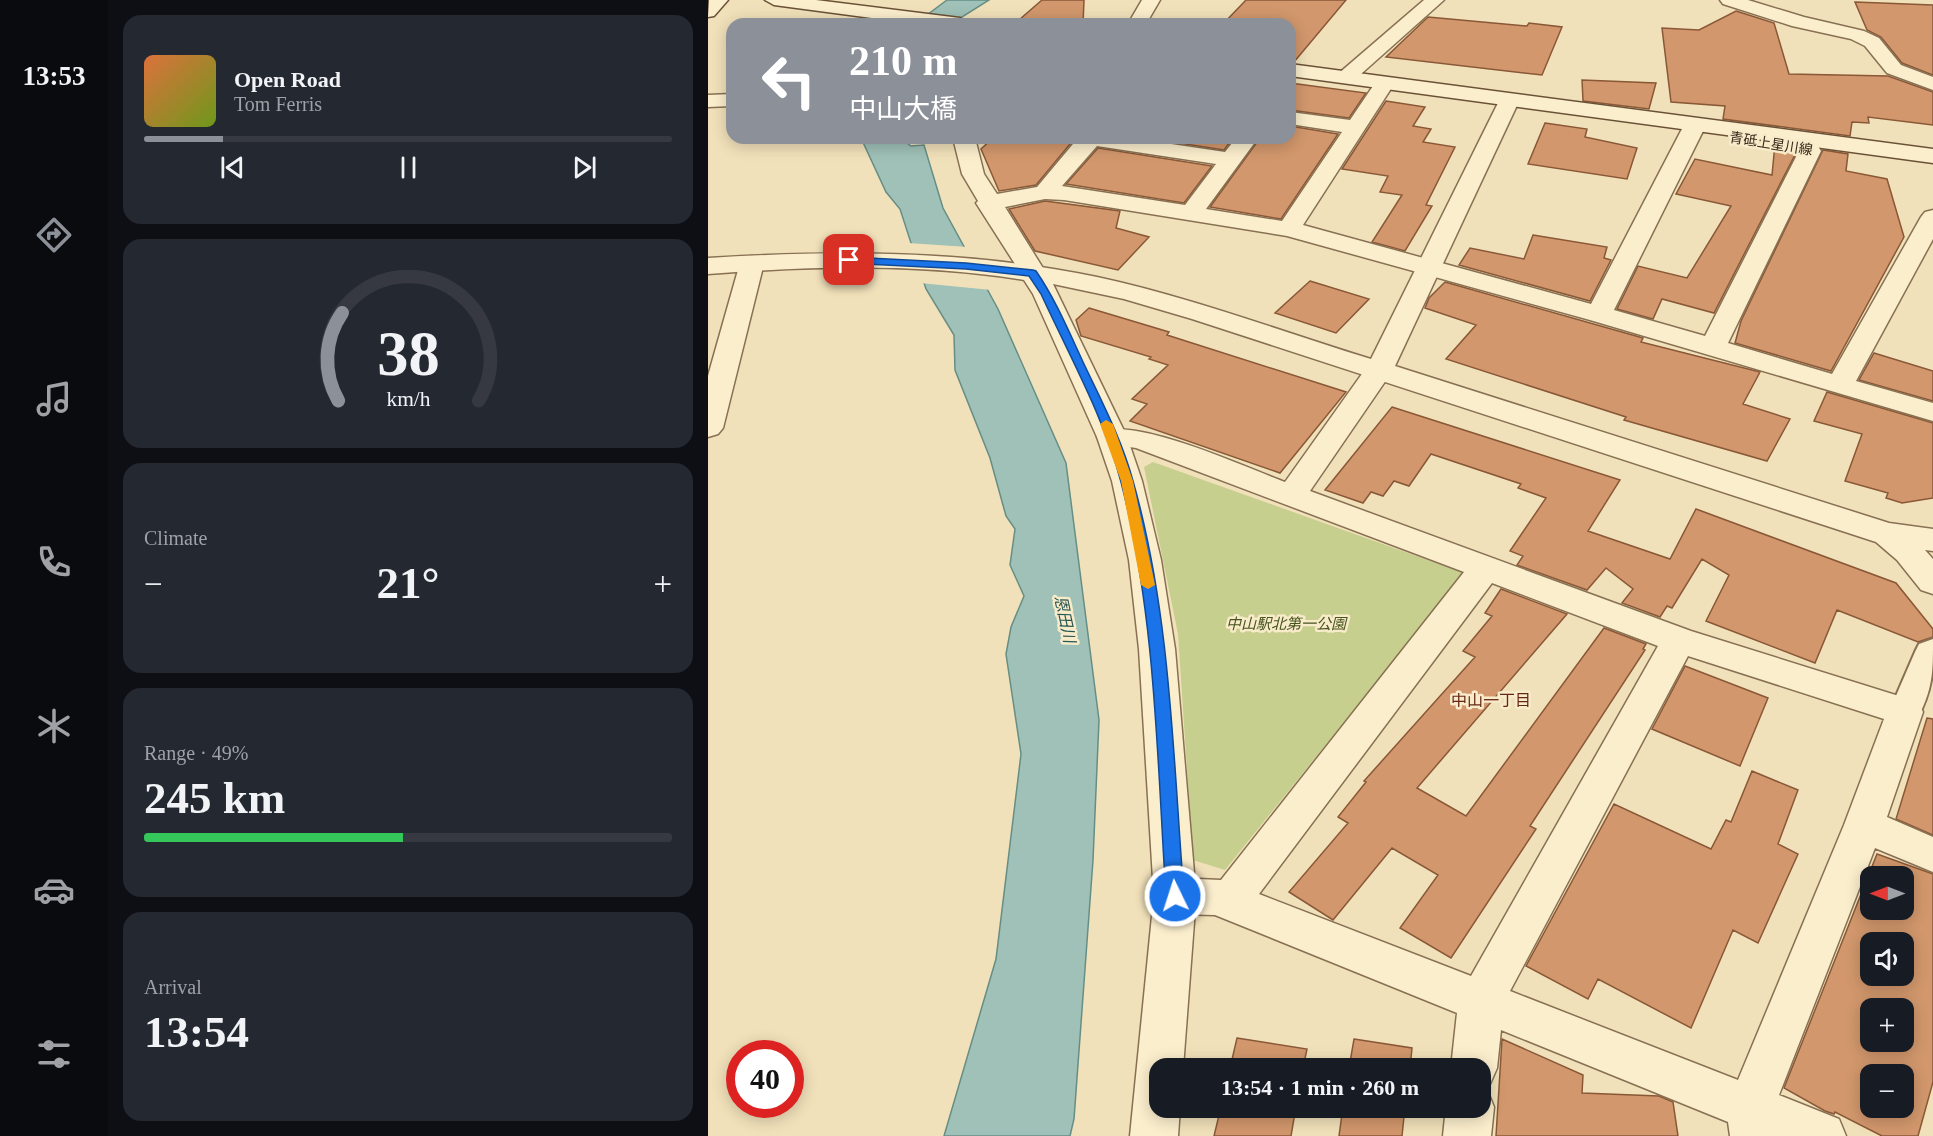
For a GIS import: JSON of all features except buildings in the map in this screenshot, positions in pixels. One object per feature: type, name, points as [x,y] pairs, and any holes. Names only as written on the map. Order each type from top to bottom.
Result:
[{"type":"street","points":[[708,12],[719,0]]},
{"type":"street","points":[[774,0],[913,18]]},
{"type":"street","points":[[1140,18],[1151,0]]},
{"type":"street","points":[[1345,78],[1435,0]]},
{"type":"street","points":[[1729,0],[1799,22],[1857,35],[1872,42],[1894,69],[1933,84]]},
{"type":"street","name":"青砥上星川線","points":[[1296,71],[1610,115],[1694,128],[1810,151],[1933,168]]},
{"type":"street","points":[[1289,229],[1383,84]]},
{"type":"street","points":[[708,101],[726,100]]},
{"type":"street","points":[[1292,495],[1379,370],[1509,101]]},
{"type":"street","points":[[1296,119],[1354,127]]},
{"type":"street","points":[[1599,314],[1694,128]]},
{"type":"street","name":"青砥上星川線","points":[[1694,128],[1933,156]]},
{"type":"street","points":[[1782,137],[1810,151],[1834,143]]},
{"type":"street","points":[[966,144],[974,174],[1027,272],[1046,294],[1112,437],[1127,481],[1145,560],[1157,649],[1175,896],[1161,1058]]},
{"type":"street","points":[[1045,192],[1086,144]]},
{"type":"street","points":[[1129,144],[1231,160]]},
{"type":"street","points":[[1192,212],[1243,144]]},
{"type":"street","points":[[1712,349],[1810,151]]},
{"type":"street","points":[[988,202],[1045,192],[1192,212],[1289,229],[1599,314],[1933,412]]},
{"type":"street","points":[[1840,386],[1933,217]]},
{"type":"street","points":[[708,266],[849,260],[1027,272],[1109,287],[1379,370],[1887,534],[1933,540]]},
{"type":"street","points":[[708,428],[752,263]]},
{"type":"street","points":[[1112,437],[1140,440],[1679,640],[1905,712]]},
{"type":"street","points":[[1887,534],[1909,552],[1933,582]]},
{"type":"street","points":[[1229,902],[1486,568]]},
{"type":"street","points":[[1475,1058],[1481,1002],[1679,640]]},
{"type":"street","points":[[1752,1122],[1905,712],[1930,652],[1933,650]]},
{"type":"street","points":[[1863,825],[1933,855]]},
{"type":"street","points":[[1175,896],[1218,897],[1481,1002],[1752,1122],[1822,1136]]},
{"type":"street","points":[[1154,1136],[1156,1118]]},
{"type":"street","points":[[1467,1136],[1469,1118]]},
{"type":"green space","name":"中山駅北第一公園","points":[[1153,462],[1464,573],[1225,870],[1193,860],[1178,634],[1144,467]]},
{"type":"water","points":[[947,0],[989,0],[960,18],[923,18]]},
{"type":"water","name":"恩田川","points":[[864,144],[924,145],[943,208],[998,309],[1066,463],[1099,720],[1093,860],[1074,1119],[1070,1136],[944,1136],[996,959],[1021,754],[1006,654],[1011,627],[1024,596],[1010,565],[1015,529],[1006,516],[990,458],[955,370],[954,335],[926,289],[900,209],[886,192]]},
{"type":"pier","points":[[908,243],[968,247],[991,290],[920,283]]},
{"type":"slow traffic","points":[[1106,424],[1127,481],[1145,560],[1148,585]]},
{"type":"district","name":"中山一丁目","points":[[1491,700]]},
{"type":"route","points":[[849,260],[966,266],[1033,273],[1046,294],[1112,437],[1127,481],[1145,560],[1157,649],[1175,896]]}]
